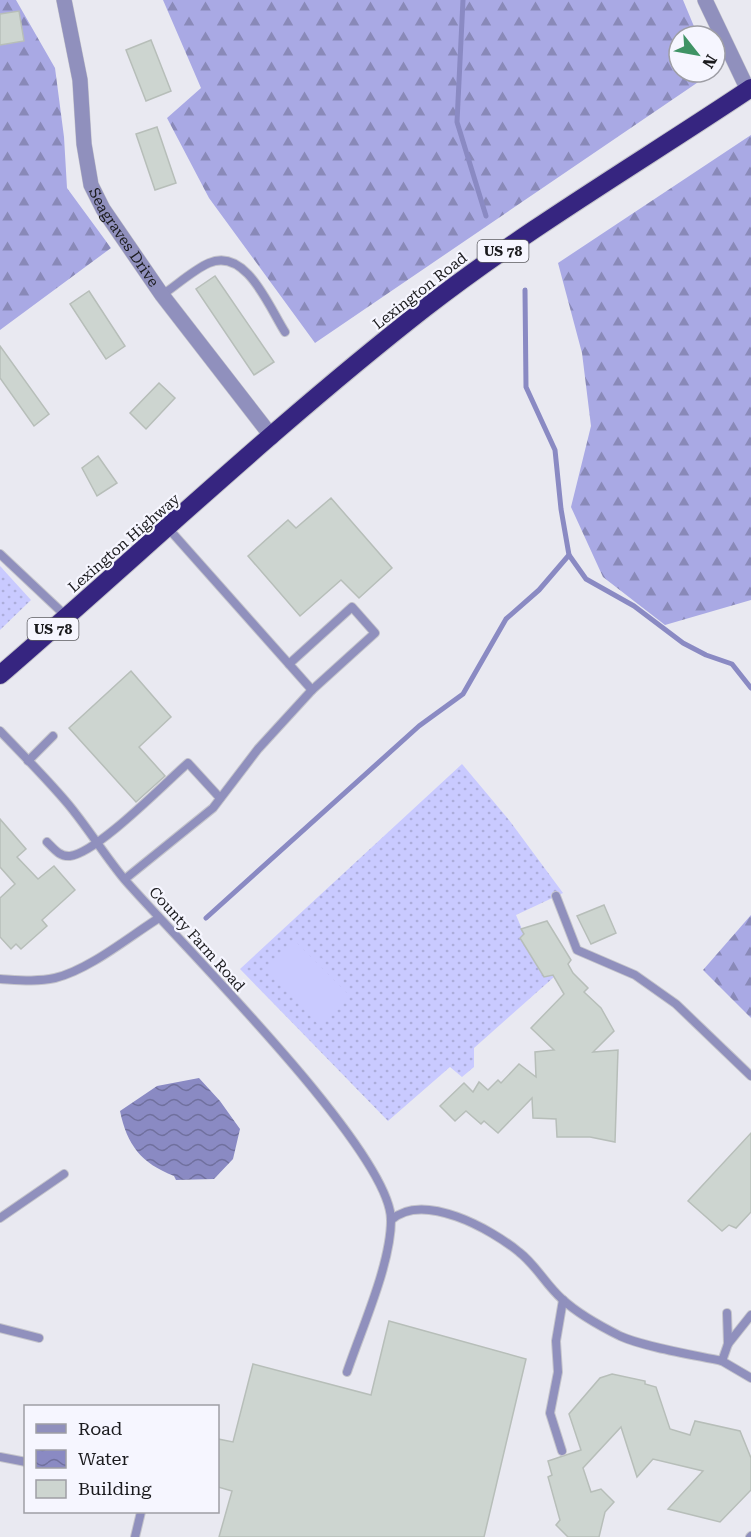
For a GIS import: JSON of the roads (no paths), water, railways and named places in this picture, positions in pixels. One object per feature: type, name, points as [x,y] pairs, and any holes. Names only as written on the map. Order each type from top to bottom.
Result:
[{"type":"highway","name":"Lexington Road","points":[[272,437],[426,308],[472,274],[749,89]]},
{"type":"highway","name":"Lexington Highway","points":[[0,675],[272,437]]},
{"type":"street","name":"Seagraves Drive","points":[[64,0],[80,80],[84,144],[91,185],[103,209],[162,295],[272,437]]},
{"type":"street","points":[[705,0],[749,89]]},
{"type":"lane","points":[[162,295],[209,263],[225,260],[238,264],[248,274],[285,332]]},
{"type":"lane","points":[[168,528],[312,690]]},
{"type":"lane","points":[[0,554],[66,617]]},
{"type":"lane","points":[[124,879],[213,808],[245,764],[312,690],[375,633],[352,607],[289,664]]},
{"type":"lane","name":"County Farm Road","points":[[0,731],[69,805],[124,879],[292,1064],[372,1167],[386,1197],[391,1220]]},
{"type":"lane","points":[[28,761],[53,736]]},
{"type":"lane","points":[[47,842],[64,856],[73,856],[96,844],[188,763],[220,798]]},
{"type":"lane","points":[[556,896],[577,950],[635,975],[676,1004],[751,1076]]},
{"type":"lane","points":[[0,979],[30,981],[57,977],[81,967],[159,918]]},
{"type":"lane","points":[[0,1218],[64,1174]]},
{"type":"lane","points":[[347,1372],[384,1259],[391,1220],[400,1211],[419,1210],[459,1216],[474,1222],[520,1252],[563,1300],[621,1336],[722,1361],[751,1378]]},
{"type":"lane","points":[[562,1451],[550,1413],[558,1372],[556,1341],[563,1300]]},
{"type":"lane","points":[[727,1313],[728,1344]]},
{"type":"lane","points":[[722,1361],[728,1344],[751,1315]]},
{"type":"lane","points":[[0,1328],[39,1338]]},
{"type":"lane","points":[[0,1457],[24,1462]]},
{"type":"lane","points":[[135,1537],[141,1513]]},
{"type":"water","points":[[199,1078],[220,1101],[240,1129],[233,1159],[214,1179],[176,1180],[174,1176],[144,1159],[137,1151],[127,1134],[120,1111],[157,1086]]},
{"type":"waterway","points":[[463,0],[457,122],[486,216]]},
{"type":"waterway","points":[[206,918],[419,726],[463,694],[506,619],[539,590],[569,555],[561,509],[555,450],[526,387],[525,290]]},
{"type":"waterway","points":[[569,555],[586,579],[634,606],[683,643],[706,655],[732,664],[751,688]]}]
